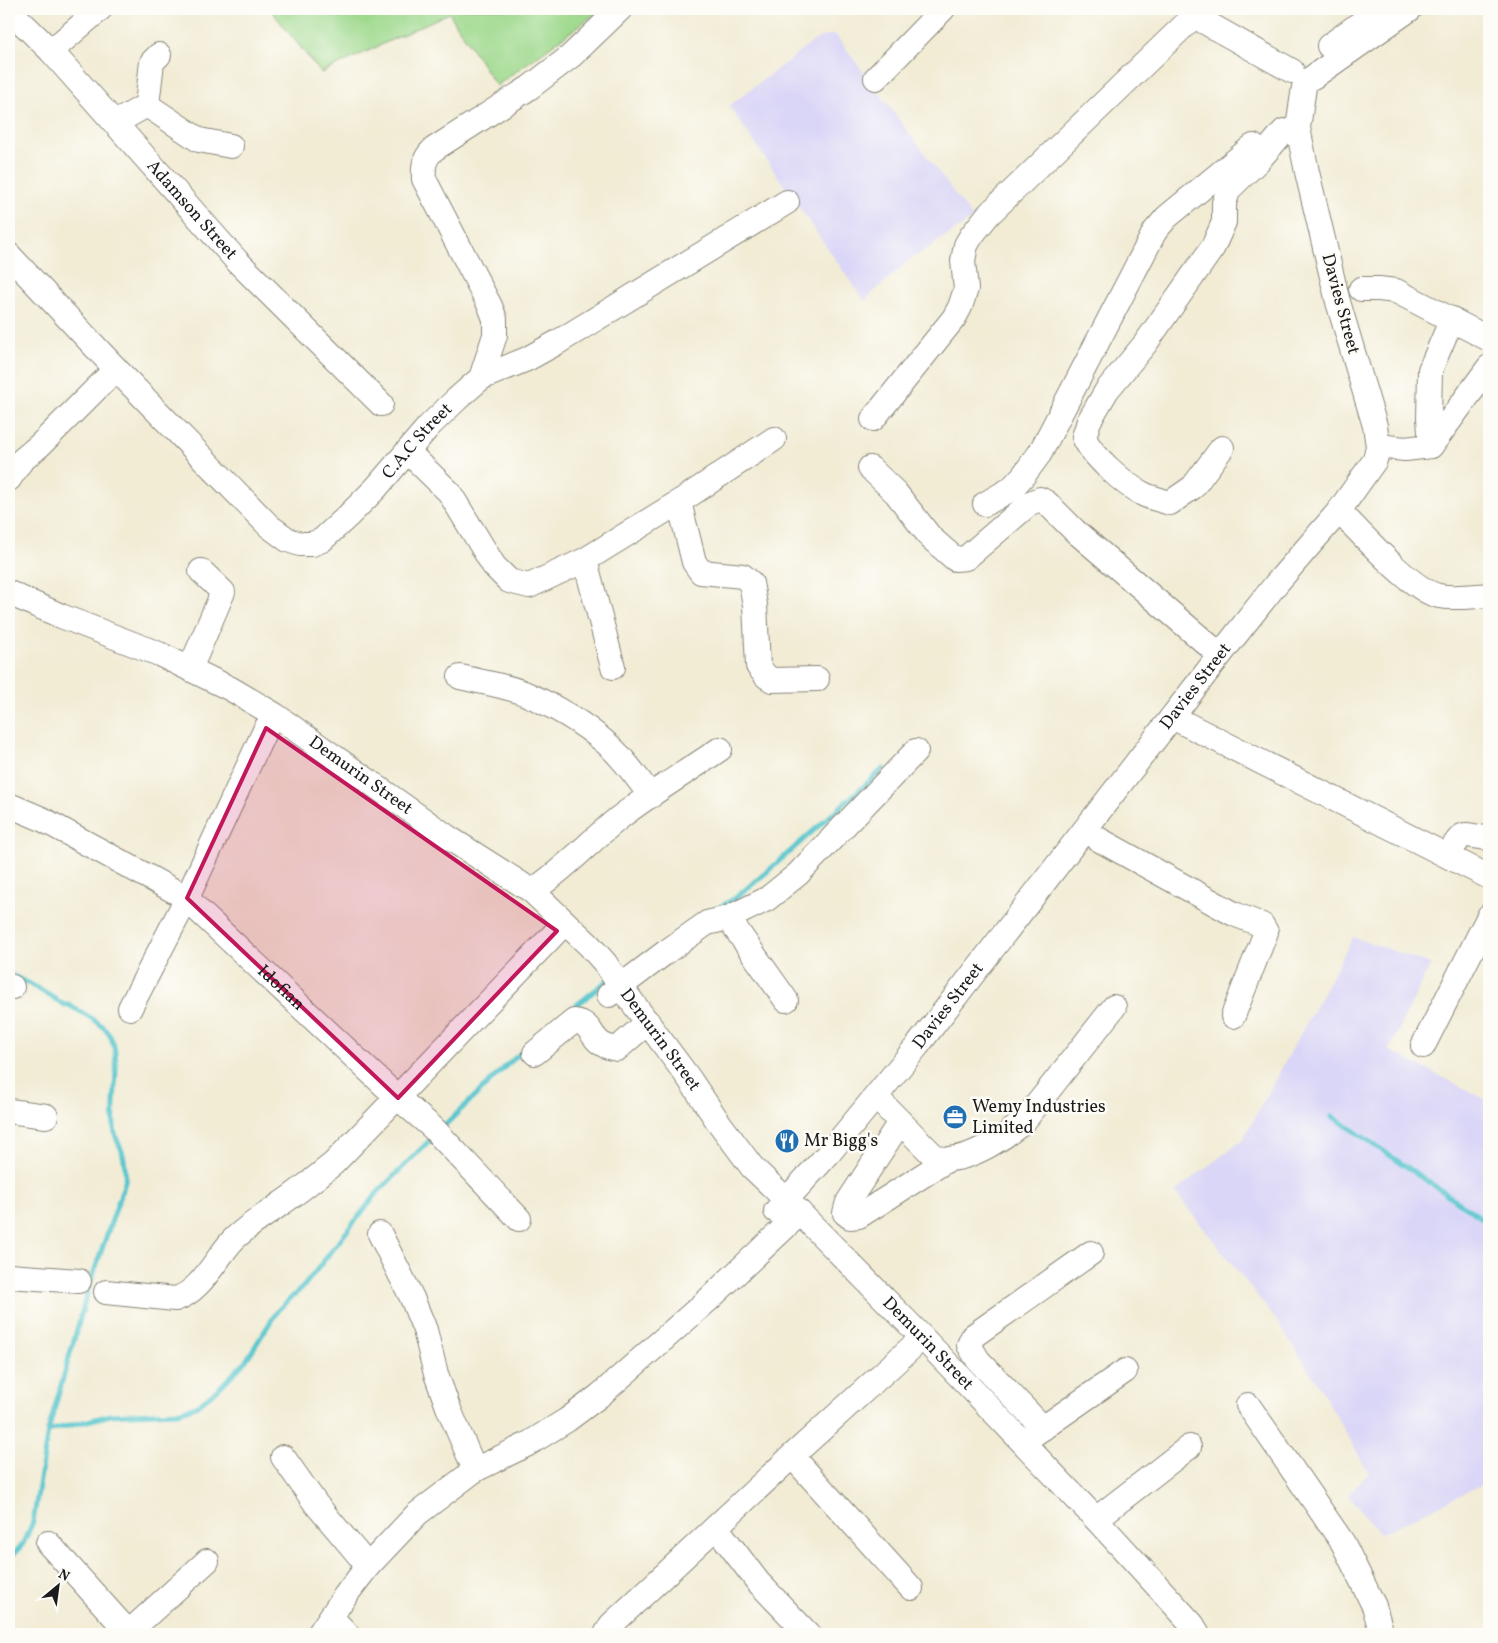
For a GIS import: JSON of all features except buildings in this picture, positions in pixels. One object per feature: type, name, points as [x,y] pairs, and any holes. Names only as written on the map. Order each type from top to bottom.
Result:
[{"type":"street","points":[[51,51],[100,9]]},
{"type":"street","points":[[481,378],[494,335],[495,319],[424,179],[423,167],[428,155],[434,149],[536,82],[571,56],[619,9]]},
{"type":"street","points":[[876,78],[943,9]]},
{"type":"street","points":[[1303,75],[1380,9]]},
{"type":"street","points":[[1303,75],[1410,9]]},
{"type":"street","name":"Adamson Street","points":[[9,10],[51,51],[237,261],[381,404]]},
{"type":"street","points":[[873,419],[950,325],[960,308],[966,289],[963,261],[966,245],[972,235],[988,215],[1190,12],[1303,75]]},
{"type":"street","points":[[147,105],[152,62],[159,55]]},
{"type":"street","name":"Davies Street","points":[[325,1626],[368,1566],[417,1514],[475,1470],[528,1444],[567,1420],[599,1396],[708,1300],[788,1212],[829,1154],[924,1038],[1276,584],[1339,511],[1375,460],[1378,446],[1375,426],[1338,302],[1291,129],[1303,75]]},
{"type":"street","points":[[115,123],[147,105]]},
{"type":"street","points":[[147,105],[199,140],[232,146]]},
{"type":"street","points":[[1222,448],[1193,487],[1170,502],[1143,494],[1117,476],[1087,445],[1084,437],[1089,421],[1107,390],[1145,344],[1212,247],[1224,222],[1224,202],[1229,189],[1291,129]]},
{"type":"street","points":[[985,504],[1011,489],[1040,453],[1154,230],[1167,217],[1267,135],[1291,129]]},
{"type":"street","name":"C.A.C Street","points":[[9,255],[116,369],[269,526],[288,540],[300,544],[312,544],[322,540],[369,495],[429,426],[457,398],[481,378],[527,359],[558,342],[787,202]]},
{"type":"street","points":[[1361,289],[1379,288],[1396,291],[1489,339]]},
{"type":"street","points":[[1431,446],[1430,370],[1452,319]]},
{"type":"street","points":[[1378,446],[1404,449],[1431,446],[1489,367]]},
{"type":"street","points":[[9,479],[21,460],[40,445],[116,369]]},
{"type":"street","points":[[408,452],[448,492],[494,566],[509,581],[529,586],[585,560],[679,502],[774,439]]},
{"type":"street","points":[[870,468],[896,492],[931,538],[955,558],[966,558],[1030,503],[1040,499],[1047,503],[1075,532],[1220,655]]},
{"type":"street","points":[[679,502],[694,562],[701,572],[742,576],[751,583],[755,605],[758,666],[772,680],[817,679]]},
{"type":"street","points":[[1339,511],[1408,579],[1425,592],[1438,596],[1457,597],[1489,595]]},
{"type":"street","points":[[585,560],[613,667]]},
{"type":"street","points":[[190,669],[223,592],[201,571]]},
{"type":"street","name":"Demurin Street","points":[[9,593],[61,616],[158,654],[230,689],[274,715],[449,838],[532,891],[589,944],[608,980]]},
{"type":"street","name":"Demurin Street","points":[[9,610],[152,668],[223,703],[266,728],[440,851],[523,904],[557,931],[608,980],[643,1026],[688,1076],[716,1120],[788,1212],[912,1347],[1086,1528],[1181,1634]]},
{"type":"street","points":[[460,677],[523,693],[558,710],[606,743],[623,760],[651,796]]},
{"type":"street","points":[[1172,716],[1489,876]]},
{"type":"street","points":[[130,1008],[187,898],[266,728]]},
{"type":"street","points":[[532,891],[550,879],[621,817],[720,749]]},
{"type":"street","points":[[608,980],[666,952],[707,923],[728,918],[768,899],[798,874],[916,751]]},
{"type":"street","name":"Idofian","points":[[9,805],[42,819],[187,898],[398,1098],[440,1135],[519,1219]]},
{"type":"street","points":[[1085,830],[1226,910],[1265,928],[1266,932],[1234,1016]]},
{"type":"street","points":[[1448,856],[1459,838],[1463,835],[1468,834],[1489,838]]},
{"type":"street","points":[[1423,1046],[1489,916]]},
{"type":"street","points":[[728,918],[786,1000]]},
{"type":"street","points":[[106,1292],[175,1300],[192,1291],[233,1240],[243,1231],[334,1164],[557,931]]},
{"type":"street","points":[[900,1122],[848,1202],[845,1213],[850,1217],[859,1216],[947,1160],[962,1157],[1007,1135],[1024,1121],[1114,1007]]},
{"type":"street","points":[[535,1053],[574,1021],[582,1022],[593,1032],[599,1042],[617,1049],[643,1026]]},
{"type":"street","points":[[876,1097],[934,1156],[947,1160]]},
{"type":"street","points":[[9,1111],[46,1116]]},
{"type":"street","name":"Demurin Street","points":[[788,1212],[922,1337],[1096,1519],[1192,1624],[1198,1634]]},
{"type":"street","points":[[380,1234],[412,1298],[425,1330],[436,1374],[475,1470]]},
{"type":"street","points":[[1043,1428],[978,1360],[969,1345],[973,1336],[1091,1253]]},
{"type":"street","points":[[9,1276],[79,1280]]},
{"type":"street","points":[[606,1634],[611,1625],[912,1347]]},
{"type":"street","points":[[1022,1442],[1125,1371]]},
{"type":"street","points":[[1248,1404],[1343,1543],[1374,1606],[1382,1634]]},
{"type":"street","points":[[1096,1519],[1189,1447]]},
{"type":"street","points":[[792,1456],[911,1588]]},
{"type":"street","points":[[283,1457],[316,1504],[368,1566]]},
{"type":"street","points":[[716,1527],[758,1582],[808,1634]]},
{"type":"street","points":[[48,1543],[130,1633],[206,1561]]},
{"type":"street","points":[[325,1626],[347,1634]]},
{"type":"highlighted area","points":[[266,728],[557,931],[398,1098],[187,898]]},
{"type":"shaded area","points":[[835,34],[973,218],[907,262],[864,301],[729,106],[818,38]]},
{"type":"shaded area","points":[[1353,937],[1431,964],[1389,1050],[1489,1101],[1489,1481],[1380,1534],[1348,1495],[1369,1473],[1316,1381],[1277,1321],[1175,1192],[1243,1139]]},
{"type":"green space","points":[[270,9],[592,9],[595,14],[496,86],[449,13],[321,73]]},
{"type":"waterway","points":[[713,911],[734,899],[768,871],[883,769]]},
{"type":"waterway","points":[[9,974],[85,1014],[101,1025],[109,1034],[113,1043],[116,1066],[114,1130],[122,1151],[125,1166],[125,1182],[89,1287],[48,1431],[33,1522],[23,1544],[9,1559]]},
{"type":"waterway","points":[[568,1012],[608,980]]},
{"type":"waterway","points":[[441,1129],[527,1047]]},
{"type":"waterway","points":[[1332,1116],[1489,1223]]},
{"type":"waterway","points":[[48,1431],[111,1415],[177,1412],[196,1406],[217,1390],[245,1362],[278,1310],[304,1286],[377,1193],[433,1137]]},
{"type":"place","name":"Wemy Industries Limited","points":[[955,1117]]},
{"type":"place","name":"Mr Bigg's","points":[[787,1141]]}]
